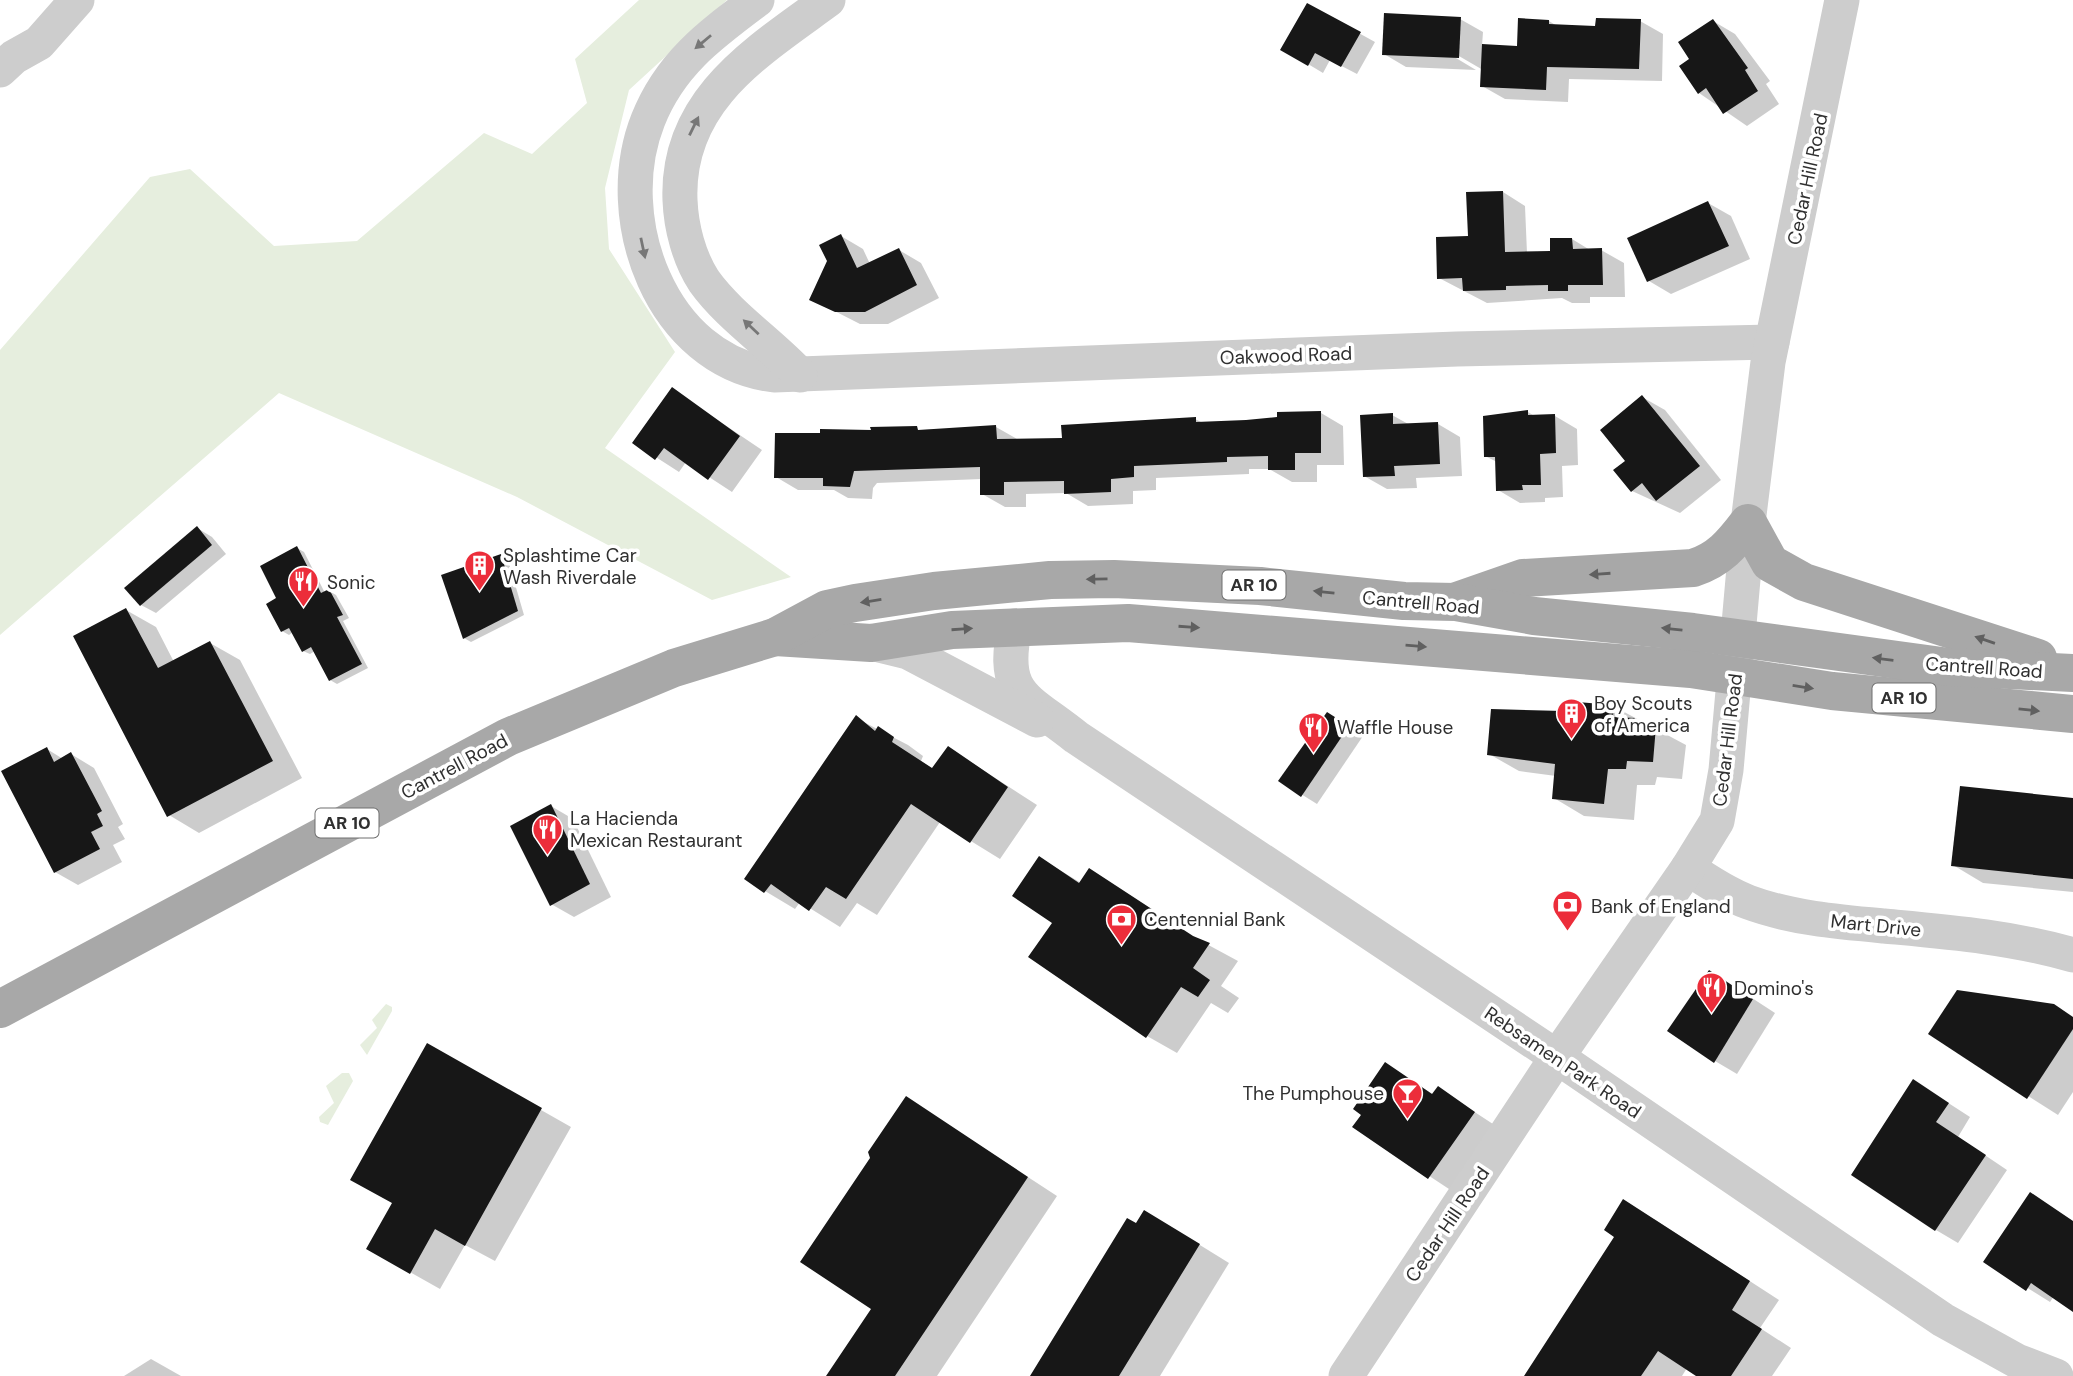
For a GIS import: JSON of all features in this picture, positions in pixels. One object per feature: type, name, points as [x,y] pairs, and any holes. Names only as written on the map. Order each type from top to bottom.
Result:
[{"type":"main road","points":[[1456,602],[1523,578],[1693,568],[1711,562],[1726,551],[1748,523],[1770,563],[1804,582],[2073,671]]},
{"type":"main road","name":"Cantrell Road","points":[[0,1009],[508,737],[674,668],[775,637],[827,609],[855,603],[1050,580],[1204,583],[1404,601],[1456,602],[1534,616],[1740,639],[1949,667],[2073,671]]},
{"type":"main road","name":"Cantrell Road","points":[[775,637],[871,643],[952,630],[1015,626],[1128,623],[1197,627],[1691,669],[1832,691],[2073,714]]},
{"type":"street","points":[[5,57],[39,43],[76,0]]},
{"type":"street","name":"Oakwood Road","points":[[757,0],[698,44],[664,88],[648,120],[639,150],[635,181],[636,213],[651,275],[686,328],[708,349],[733,365],[760,373],[800,374],[1404,351],[1772,342]]},
{"type":"street","points":[[800,374],[705,282],[684,233],[679,186],[688,137],[706,104],[728,78],[828,0]]},
{"type":"street","name":"Cedar Hill Road","points":[[1346,1376],[1717,821],[1740,639],[1748,523],[1772,342],[1842,0]]},
{"type":"street","name":"Rebsamen Park Road","points":[[1015,626],[1008,666],[1017,690],[1076,737],[1558,1057],[1943,1320],[2017,1361],[2056,1376]]},
{"type":"street","name":"Rebsamen Park Road","points":[[871,643],[908,652],[1018,713],[1076,737]]},
{"type":"street","name":"Mart Drive","points":[[1688,868],[1720,889],[1763,907],[1829,921],[2004,938],[2073,955]]},
{"type":"green space","points":[[639,0],[727,0],[629,90],[605,188],[609,249],[675,352],[605,448],[791,577],[712,600],[517,497],[279,393],[0,635],[0,350],[150,177],[190,169],[274,246],[357,241],[484,133],[532,154],[587,103],[575,59]]},
{"type":"green space","points":[[386,1004],[392,1007],[392,1011],[367,1055],[360,1045],[377,1028],[372,1020]]},
{"type":"green space","points":[[342,1073],[349,1073],[353,1081],[328,1125],[320,1122],[319,1117],[334,1103],[326,1086]]},
{"type":"building","points":[[1307,3],[1361,32],[1341,67],[1315,53],[1308,66],[1280,50]]},
{"type":"building","points":[[1384,13],[1461,17],[1459,58],[1382,55]]},
{"type":"building","points":[[1518,18],[1549,20],[1549,24],[1595,26],[1596,18],[1641,19],[1639,69],[1547,67],[1546,90],[1480,87],[1482,44],[1517,46]]},
{"type":"building","points":[[1713,19],[1748,68],[1745,70],[1758,91],[1723,114],[1706,88],[1698,94],[1679,66],[1689,59],[1678,42]]},
{"type":"building","points":[[1503,191],[1505,252],[1550,251],[1550,238],[1572,238],[1573,249],[1602,248],[1603,285],[1568,285],[1568,291],[1548,291],[1548,285],[1463,291],[1462,278],[1437,279],[1436,237],[1468,236],[1466,192]]},
{"type":"building","points":[[1708,201],[1729,246],[1647,282],[1627,238]]},
{"type":"building","points":[[841,234],[857,268],[899,248],[917,285],[865,312],[835,312],[809,300],[827,261],[819,245]]},
{"type":"building","points":[[672,387],[740,436],[708,480],[664,448],[655,460],[632,443]]},
{"type":"building","points":[[1642,395],[1700,466],[1656,501],[1642,483],[1631,492],[1613,470],[1625,461],[1600,430]]},
{"type":"building","points":[[1528,410],[1528,415],[1555,414],[1556,453],[1540,454],[1541,485],[1522,485],[1523,490],[1496,491],[1495,457],[1484,457],[1483,416]]},
{"type":"building","points":[[1321,411],[1321,453],[1295,453],[1295,470],[1268,470],[1268,456],[1227,457],[1227,462],[1134,466],[1134,477],[1111,479],[1111,492],[1064,494],[1064,481],[1004,482],[1004,495],[980,495],[980,467],[854,471],[850,487],[823,486],[823,478],[774,478],[775,433],[820,433],[820,429],[871,430],[870,427],[917,426],[918,430],[996,425],[997,439],[1062,438],[1061,425],[1196,417],[1196,422],[1246,420],[1277,417],[1277,412]]},
{"type":"building","points":[[1393,413],[1393,424],[1438,422],[1440,464],[1394,466],[1395,476],[1363,477],[1360,415]]},
{"type":"building","points":[[197,526],[212,545],[140,606],[124,588]]},
{"type":"building","name":"Sonic","points":[[297,546],[321,593],[329,589],[343,615],[337,617],[362,664],[329,681],[311,647],[302,652],[289,628],[281,632],[266,604],[276,598],[260,566]]},
{"type":"building","name":"Splashtime Car Wash Riverdale","points":[[501,554],[518,611],[463,639],[441,575]]},
{"type":"building","points":[[126,608],[158,668],[210,641],[273,761],[167,817],[73,636]]},
{"type":"building","name":"Boy Scouts of America","points":[[1565,701],[1614,705],[1613,717],[1635,718],[1632,726],[1656,726],[1653,762],[1627,761],[1626,769],[1608,769],[1604,804],[1552,799],[1555,764],[1487,755],[1491,709],[1563,711]]},
{"type":"building","name":"Waffle House","points":[[1327,712],[1349,726],[1301,797],[1278,781]]},
{"type":"building","points":[[856,715],[875,731],[878,726],[894,737],[892,742],[932,768],[948,746],[1008,787],[970,843],[911,804],[846,899],[826,887],[809,911],[771,884],[764,893],[744,879]]},
{"type":"building","points":[[47,747],[54,762],[71,752],[102,811],[97,814],[103,826],[91,832],[100,849],[54,873],[1,771]]},
{"type":"building","points":[[1960,786],[2073,798],[2073,879],[1951,866]]},
{"type":"building","name":"La Hacienda Mexican Restaurant","points":[[551,804],[590,884],[550,906],[510,826]]},
{"type":"building","name":"Centennial Bank","points":[[1039,856],[1079,883],[1089,868],[1193,936],[1210,943],[1193,968],[1210,980],[1198,997],[1181,987],[1146,1038],[1028,957],[1052,923],[1012,896]]},
{"type":"building","name":"Domino's","points":[[1709,970],[1753,999],[1714,1063],[1667,1031]]},
{"type":"building","points":[[1957,990],[2054,1004],[2073,1017],[2073,1029],[2027,1099],[1928,1034]]},
{"type":"building","points":[[427,1043],[542,1108],[465,1246],[435,1229],[410,1274],[366,1249],[392,1203],[350,1180]]},
{"type":"building","points":[[1385,1062],[1432,1094],[1438,1086],[1475,1112],[1428,1179],[1352,1127],[1361,1115],[1353,1109]]},
{"type":"building","points":[[1913,1079],[1949,1103],[1936,1122],[1986,1155],[1935,1231],[1851,1175]]},
{"type":"building","points":[[906,1096],[1028,1177],[895,1376],[826,1376],[871,1309],[800,1262],[870,1158],[868,1152]]},
{"type":"building","points":[[2030,1192],[2073,1221],[2073,1312],[2031,1283],[2026,1291],[1983,1262]]},
{"type":"building","points":[[1623,1199],[1750,1281],[1732,1310],[1762,1329],[1731,1376],[1696,1376],[1658,1351],[1641,1376],[1524,1376],[1614,1237],[1604,1230]]},
{"type":"building","points":[[1144,1210],[1200,1244],[1119,1376],[1030,1376],[1127,1218],[1136,1223]]},
{"type":"place","name":"Splashtime Car Wash Riverdale","points":[[480,593]]},
{"type":"place","name":"Sonic","points":[[304,609]]},
{"type":"place","name":"Boy Scouts of America","points":[[1571,741]]},
{"type":"place","name":"Waffle House","points":[[1314,754]]},
{"type":"place","name":"La Hacienda Mexican Restaurant","points":[[547,856]]},
{"type":"place","name":"Bank of England","points":[[1568,933]]},
{"type":"place","name":"Centennial Bank","points":[[1121,946]]},
{"type":"place","name":"Domino's","points":[[1711,1015]]},
{"type":"place","name":"The Pumphouse","points":[[1407,1120]]}]
